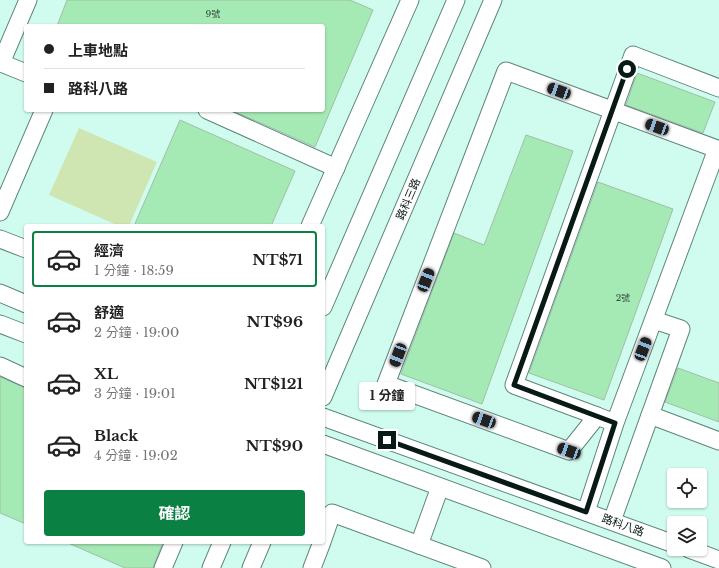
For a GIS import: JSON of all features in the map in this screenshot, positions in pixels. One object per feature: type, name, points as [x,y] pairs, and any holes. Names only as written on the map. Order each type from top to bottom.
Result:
[{"type":"street","points":[[24,72],[1,63],[28,0]]},
{"type":"street","points":[[311,224],[410,0]]},
{"type":"street","points":[[325,302],[456,0]]},
{"type":"street","name":"路科三路","points":[[325,392],[493,0]]},
{"type":"street","points":[[615,423],[514,385],[633,55],[719,88]]},
{"type":"street","points":[[586,512],[615,423],[718,146],[612,110],[506,71],[386,384],[569,451],[597,416]]},
{"type":"street","points":[[0,212],[43,112]]},
{"type":"street","points":[[211,112],[336,168]]},
{"type":"street","points":[[0,239],[24,248]]},
{"type":"street","points":[[0,293],[24,303]]},
{"type":"street","points":[[612,521],[681,329],[654,320]]},
{"type":"street","points":[[0,324],[24,333]]},
{"type":"street","points":[[0,366],[24,377]]},
{"type":"street","points":[[650,415],[719,441]]},
{"type":"street","name":"路科八路","points":[[325,418],[667,541]]},
{"type":"street","points":[[325,445],[662,568]]},
{"type":"street","points":[[419,545],[440,487]]},
{"type":"street","points":[[325,532],[332,513],[482,568]]},
{"type":"street","points":[[163,568],[173,544]]},
{"type":"street","points":[[211,568],[221,544]]},
{"type":"street","points":[[251,568],[261,544]]},
{"type":"street","points":[[312,568],[321,544]]},
{"type":"street","points":[[707,556],[719,560]]},
{"type":"green space","points":[[79,128],[157,162],[130,224],[114,224],[49,195]]},
{"type":"building","points":[[67,0],[350,0],[373,10],[315,147],[236,112],[325,112],[325,24],[58,24]]},
{"type":"building","points":[[637,73],[715,102],[703,133],[626,105]]},
{"type":"building","points":[[180,120],[295,171],[272,224],[135,224]]},
{"type":"building","points":[[526,135],[573,151],[482,404],[401,374],[454,233],[484,245]]},
{"type":"building","points":[[598,182],[673,209],[604,400],[529,373]]},
{"type":"building","points":[[678,368],[719,383],[719,422],[665,402]]},
{"type":"building","points":[[0,377],[24,387],[24,523],[0,513]]},
{"type":"building","points":[[71,544],[162,544],[153,568],[125,568]]},
{"type":"route","points":[[387,440],[586,512],[615,423],[514,385],[627,69]]}]
